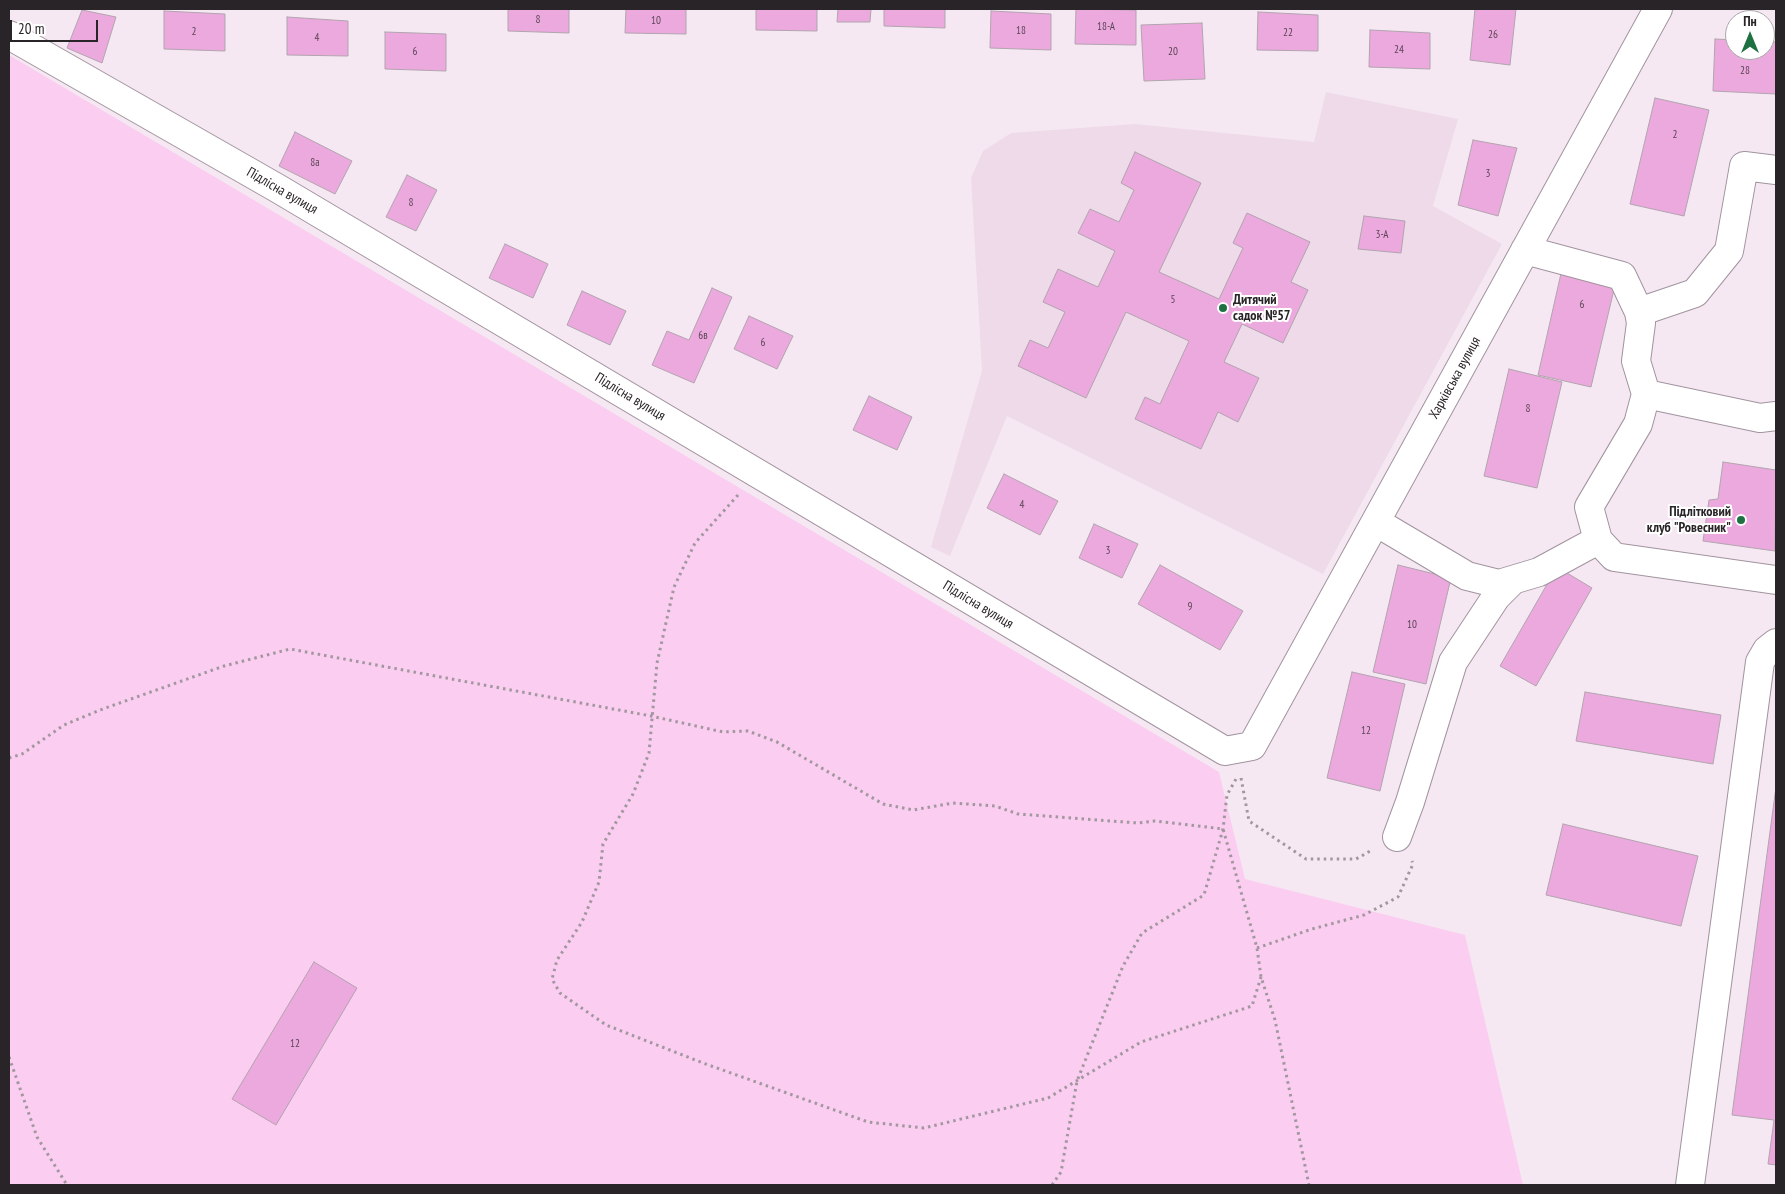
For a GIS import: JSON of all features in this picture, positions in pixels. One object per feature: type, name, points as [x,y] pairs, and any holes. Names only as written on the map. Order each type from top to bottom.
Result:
[{"type":"street","name":"Харківська вулиця","points":[[1252,746],[1658,9]]},
{"type":"street","name":"Підлісна вулиця","points":[[9,35],[285,193],[1225,751],[1252,746]]},
{"type":"street","points":[[1639,312],[1695,293],[1729,251],[1744,166],[1776,170]]},
{"type":"street","points":[[1525,250],[1622,276],[1639,312],[1641,323],[1636,361],[1646,394],[1638,424],[1589,507],[1598,540],[1614,557],[1776,580]]},
{"type":"street","points":[[1646,394],[1760,418],[1776,416]]},
{"type":"street","points":[[1376,522],[1467,576],[1499,584],[1539,572],[1598,540]]},
{"type":"street","points":[[1397,837],[1410,802],[1453,662],[1496,597],[1514,580]]},
{"type":"street","points":[[1690,1185],[1760,662],[1767,650],[1776,643]]},
{"type":"path","points":[[760,474],[695,542],[674,587],[657,664],[649,753],[633,794],[603,844],[599,882],[582,922],[557,960],[552,979],[560,993],[606,1025],[703,1063],[868,1122],[924,1128],[1048,1098],[1141,1042],[1252,1006],[1261,976]]},
{"type":"path","points":[[9,758],[22,754],[64,725],[100,710],[224,666],[290,649],[420,675],[651,716],[723,732],[748,731],[778,742],[883,804],[913,810],[953,803],[995,806],[1018,814],[1138,823],[1155,822],[1223,829]]},
{"type":"path","points":[[1052,1185],[1061,1172],[1077,1081],[1123,966],[1142,933],[1204,895],[1223,829],[1227,795],[1240,770],[1249,822],[1306,859],[1356,860],[1397,837],[1413,864],[1398,897],[1364,915],[1312,929],[1258,948]]},
{"type":"path","points":[[1223,829],[1258,948],[1261,976],[1276,1020],[1309,1185]]},
{"type":"path","points":[[9,1057],[37,1137],[67,1185]]},
{"type":"shaded area","points":[[9,55],[1219,772],[1245,879],[1465,935],[1523,1185],[9,1185]]},
{"type":"shaded area","name":"Дитячий садок №57","points":[[1326,92],[1458,119],[1433,206],[1502,244],[1323,574],[1007,416],[950,556],[931,547],[982,371],[971,178],[983,151],[1011,133],[1135,124],[1314,142]]},
{"type":"building","points":[[508,9],[569,9],[569,33],[508,31]]},
{"type":"building","points":[[626,9],[686,9],[686,34],[625,33]]},
{"type":"building","points":[[756,9],[817,9],[817,31],[756,30]]},
{"type":"building","points":[[838,9],[871,9],[870,22],[837,22]]},
{"type":"building","points":[[884,9],[945,9],[945,28],[884,26]]},
{"type":"building","points":[[1076,9],[1136,10],[1136,45],[1075,44]]},
{"type":"building","points":[[1475,9],[1516,9],[1510,65],[1470,60]]},
{"type":"building","points":[[82,10],[116,17],[102,63],[67,48]]},
{"type":"building","points":[[164,11],[225,14],[225,51],[164,49]]},
{"type":"building","points":[[991,11],[1051,14],[1051,50],[990,48]]},
{"type":"building","points":[[1258,12],[1318,15],[1318,51],[1257,50]]},
{"type":"building","points":[[287,17],[348,21],[348,56],[287,55]]},
{"type":"building","points":[[1202,23],[1205,79],[1144,81],[1141,25]]},
{"type":"building","points":[[1370,30],[1430,33],[1430,69],[1369,67]]},
{"type":"building","points":[[385,32],[446,34],[446,71],[385,69]]},
{"type":"building","points":[[1715,39],[1725,40],[1725,60],[1775,60],[1776,42],[1776,94],[1713,91]]},
{"type":"building","points":[[1655,98],[1709,110],[1684,216],[1630,204]]},
{"type":"building","points":[[295,132],[352,161],[335,194],[279,166]]},
{"type":"building","points":[[1473,140],[1517,148],[1498,216],[1458,205]]},
{"type":"building","points":[[1135,152],[1201,183],[1159,272],[1219,299],[1243,248],[1233,243],[1247,213],[1310,242],[1291,282],[1308,290],[1283,343],[1242,324],[1224,362],[1259,378],[1238,422],[1218,412],[1201,449],[1135,419],[1145,397],[1160,404],[1189,341],[1126,312],[1086,398],[1018,366],[1030,340],[1048,348],[1065,312],[1043,302],[1058,269],[1098,287],[1115,251],[1078,233],[1090,209],[1119,222],[1134,190],[1121,183]]},
{"type":"building","points":[[407,175],[437,190],[416,231],[386,217]]},
{"type":"building","points":[[1364,216],[1405,221],[1401,253],[1358,249]]},
{"type":"building","points":[[505,244],[548,264],[533,298],[489,278]]},
{"type":"building","points":[[1562,269],[1616,281],[1591,387],[1538,375]]},
{"type":"building","points":[[712,288],[732,297],[694,383],[652,365],[667,331],[689,340]]},
{"type":"building","points":[[582,291],[626,311],[610,345],[567,325]]},
{"type":"building","points":[[749,316],[793,336],[777,369],[734,349]]},
{"type":"building","points":[[1509,369],[1562,382],[1537,488],[1484,476]]},
{"type":"building","points":[[869,396],[912,417],[897,450],[853,430]]},
{"type":"building","name":"Підлітковий клуб \"Ровесник\"","points":[[1723,462],[1776,470],[1775,551],[1703,541],[1709,500],[1718,499]]},
{"type":"building","points":[[1004,474],[1058,501],[1040,535],[987,508]]},
{"type":"building","points":[[1094,524],[1138,544],[1122,578],[1079,558]]},
{"type":"building","points":[[1160,565],[1243,611],[1220,650],[1138,604]]},
{"type":"building","points":[[1398,565],[1451,578],[1426,684],[1373,672]]},
{"type":"building","points":[[1557,567],[1592,588],[1536,686],[1500,666]]},
{"type":"building","points":[[1352,672],[1405,684],[1380,791],[1327,778]]},
{"type":"building","points":[[1585,692],[1721,715],[1713,764],[1576,741]]},
{"type":"building","points":[[1776,787],[1776,1165],[1768,1164],[1774,1120],[1732,1115]]},
{"type":"building","points":[[1563,824],[1698,856],[1681,926],[1546,895]]},
{"type":"building","points":[[314,962],[357,988],[276,1125],[232,1099]]},
{"type":"place","name":"Дитячий садок №57","points":[[1223,308]]},
{"type":"place","name":"Підлітковий клуб \"Ровесник\"","points":[[1741,520]]}]
